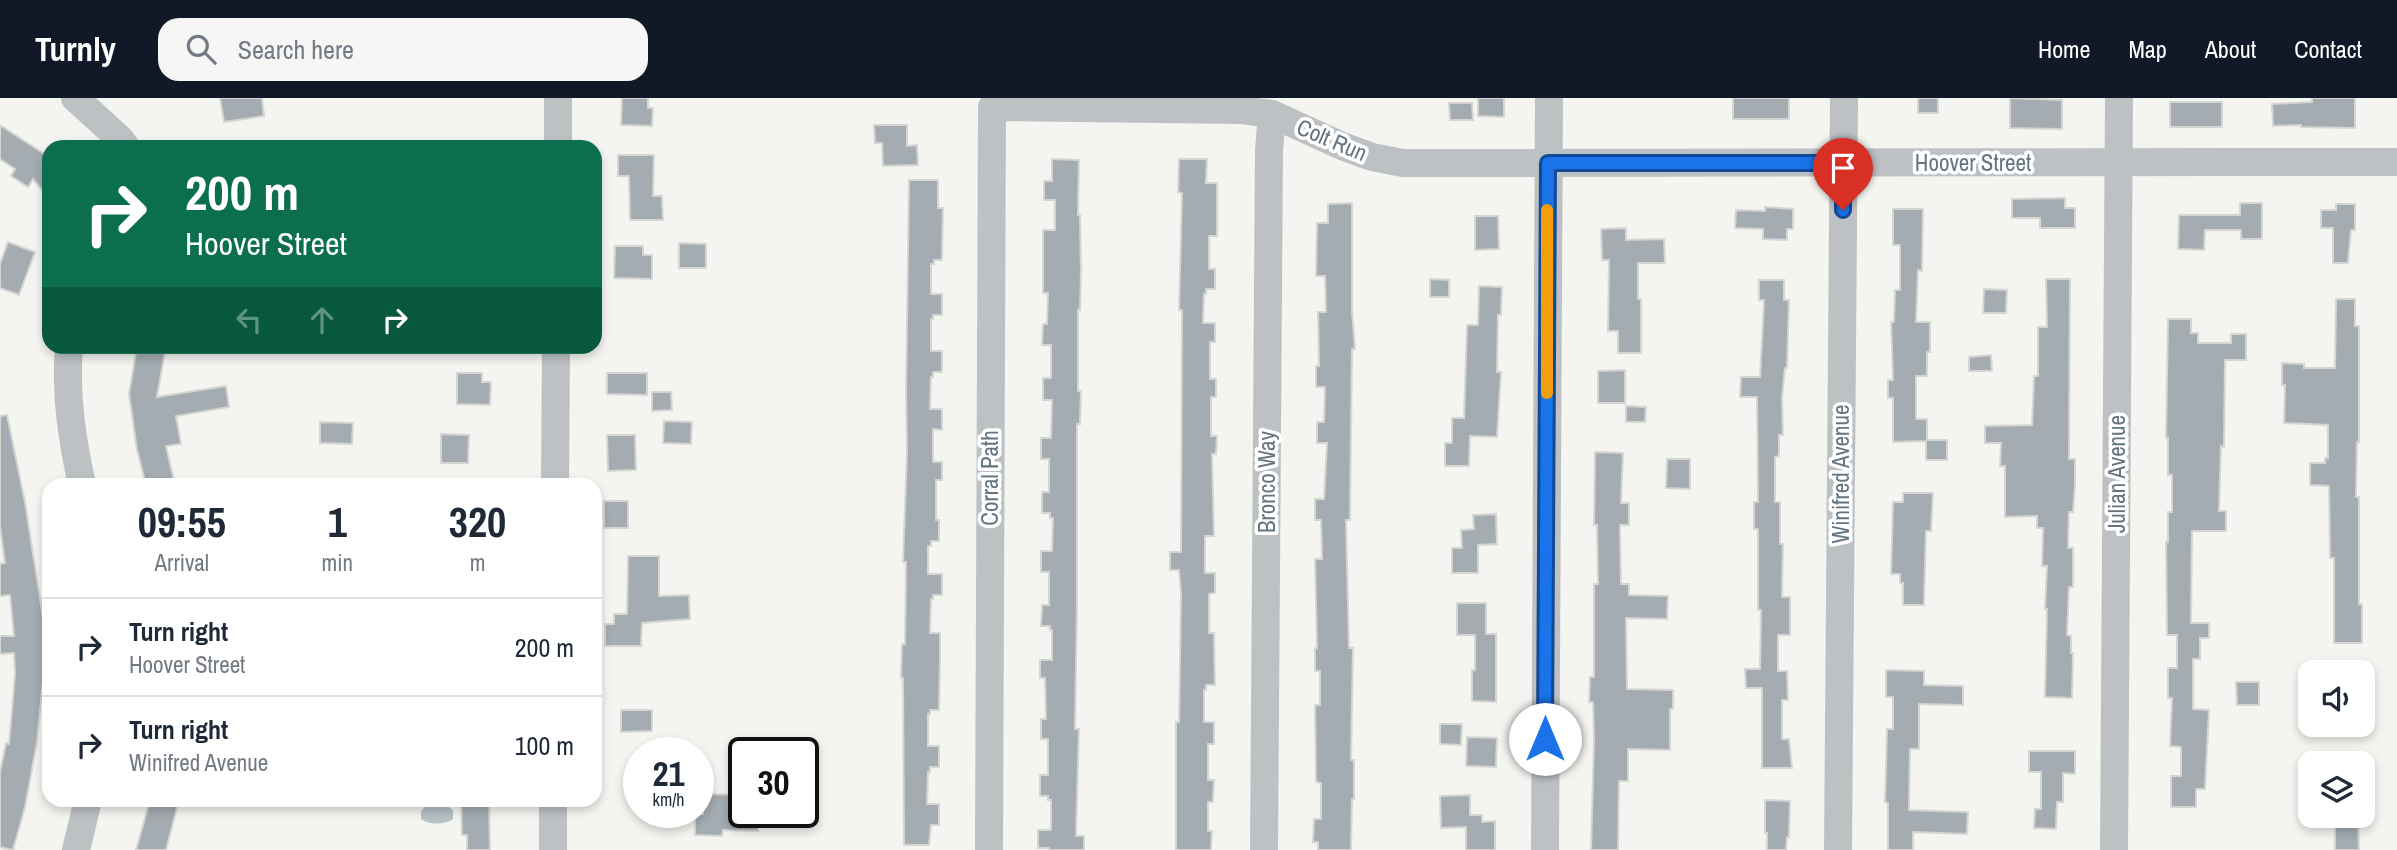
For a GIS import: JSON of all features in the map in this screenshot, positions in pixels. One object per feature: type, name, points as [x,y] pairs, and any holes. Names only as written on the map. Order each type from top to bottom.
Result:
[{"type":"street","points":[[75,98],[121,140]]},
{"type":"street","points":[[558,98],[558,140]]},
{"type":"street","points":[[1545,850],[1549,98]]},
{"type":"street","name":"Winifred Avenue","points":[[1838,850],[1844,98]]},
{"type":"street","name":"Julian Avenue","points":[[2114,850],[2119,98]]},
{"type":"street","name":"Colt Run","points":[[992,107],[1242,110],[1272,114],[1342,146],[1372,157],[1403,163],[1548,163]]},
{"type":"street","name":"Corral Path","points":[[989,850],[992,107]]},
{"type":"street","name":"Bronco Way","points":[[1264,850],[1269,163],[1272,114]]},
{"type":"street","name":"Hoover Street","points":[[1548,163],[2397,162]]},
{"type":"street","points":[[68,354],[68,403],[81,478]]},
{"type":"street","points":[[555,478],[556,354]]},
{"type":"street","points":[[76,850],[86,807]]},
{"type":"street","points":[[552,850],[553,807]]},
{"type":"shaded area","points":[[425,807],[448,807],[453,810],[453,819],[441,823],[424,821],[421,819],[421,811]]},
{"type":"building","points":[[220,98],[262,98],[264,116],[224,122]]},
{"type":"building","points":[[622,98],[648,98],[648,108],[653,108],[652,126],[621,125]]},
{"type":"building","points":[[1478,98],[1504,98],[1504,117],[1478,116]]},
{"type":"building","points":[[1733,98],[1789,98],[1789,119],[1733,119]]},
{"type":"building","points":[[1918,98],[1938,98],[1938,113],[1918,113]]},
{"type":"building","points":[[2010,98],[2062,100],[2062,129],[2010,128]]},
{"type":"building","points":[[2312,98],[2355,98],[2355,128],[2273,126],[2272,104],[2312,102]]},
{"type":"building","points":[[2170,102],[2222,102],[2222,127],[2170,127]]},
{"type":"building","points":[[1449,103],[1472,103],[1473,120],[1450,120]]},
{"type":"building","points":[[0,125],[42,152],[42,190],[33,179],[28,187],[11,176],[15,169],[0,159]]},
{"type":"building","points":[[874,125],[907,125],[907,146],[917,145],[918,165],[883,166],[882,143],[875,143]]},
{"type":"building","points":[[618,155],[654,155],[653,196],[662,196],[663,220],[630,220],[629,176],[618,176]]},
{"type":"building","points":[[1052,159],[1079,160],[1081,271],[1078,391],[1081,391],[1080,424],[1077,424],[1075,729],[1079,729],[1076,836],[1084,836],[1084,850],[1038,848],[1038,830],[1051,830],[1051,800],[1048,800],[1048,796],[1040,796],[1040,775],[1048,775],[1048,739],[1041,739],[1041,719],[1046,719],[1045,678],[1040,678],[1040,660],[1052,660],[1052,630],[1050,626],[1041,626],[1042,605],[1049,605],[1049,572],[1041,572],[1041,551],[1052,551],[1053,518],[1050,518],[1050,513],[1042,513],[1042,492],[1049,492],[1049,459],[1041,459],[1041,438],[1051,438],[1052,400],[1043,400],[1043,378],[1051,378],[1051,345],[1042,345],[1043,324],[1047,324],[1048,293],[1043,293],[1043,230],[1055,230],[1055,200],[1044,200],[1044,181],[1052,181]]},
{"type":"building","points":[[1179,159],[1207,159],[1206,183],[1217,183],[1217,236],[1209,236],[1209,269],[1215,269],[1215,289],[1206,289],[1204,294],[1203,323],[1215,323],[1215,342],[1210,342],[1210,379],[1216,379],[1216,397],[1211,397],[1211,436],[1217,436],[1216,454],[1212,454],[1214,536],[1205,536],[1205,573],[1215,573],[1215,593],[1209,594],[1209,633],[1214,633],[1215,685],[1206,685],[1204,690],[1204,722],[1214,722],[1214,744],[1208,744],[1208,780],[1214,780],[1213,802],[1208,802],[1208,831],[1212,831],[1211,850],[1176,850],[1176,722],[1179,722],[1181,594],[1179,570],[1170,570],[1170,552],[1181,552],[1182,310],[1179,310],[1182,193],[1178,192]]},
{"type":"building","points":[[909,180],[938,180],[938,208],[943,208],[942,260],[934,260],[934,264],[931,264],[931,294],[942,294],[942,315],[933,315],[931,319],[931,351],[942,351],[942,372],[933,372],[931,377],[930,409],[942,409],[942,430],[933,429],[933,462],[942,462],[942,480],[936,480],[939,541],[931,541],[931,546],[928,546],[928,574],[942,574],[942,595],[933,595],[931,599],[930,633],[940,633],[939,710],[930,710],[928,714],[928,746],[939,746],[939,767],[930,767],[928,772],[927,804],[939,804],[939,825],[931,825],[929,845],[904,845],[901,678],[902,644],[905,644],[906,562],[903,562],[907,450]]},
{"type":"building","points":[[2065,198],[2065,208],[2075,208],[2075,228],[2040,228],[2040,218],[2012,218],[2012,199]]},
{"type":"building","points":[[1352,203],[1352,311],[1355,349],[1352,349],[1350,520],[1346,520],[1349,648],[1353,648],[1351,760],[1354,760],[1354,799],[1351,850],[1318,850],[1318,842],[1313,842],[1314,819],[1321,819],[1321,783],[1316,782],[1315,705],[1320,705],[1320,671],[1315,671],[1315,559],[1322,559],[1321,520],[1315,520],[1315,499],[1324,499],[1327,443],[1317,443],[1317,422],[1324,422],[1325,387],[1316,387],[1316,366],[1319,366],[1318,312],[1326,312],[1325,276],[1316,276],[1317,223],[1328,223],[1328,204]]},
{"type":"building","points":[[2240,203],[2262,203],[2262,239],[2241,239],[2241,230],[2205,230],[2204,250],[2178,249],[2179,215],[2240,215]]},
{"type":"building","points":[[2336,204],[2355,204],[2355,230],[2351,230],[2348,263],[2333,263],[2333,228],[2321,228],[2321,210],[2336,210]]},
{"type":"building","points":[[1765,207],[1793,209],[1793,229],[1787,229],[1787,240],[1763,239],[1763,229],[1735,228],[1736,210],[1765,211]]},
{"type":"building","points":[[1893,209],[1923,209],[1922,271],[1918,270],[1916,322],[1930,322],[1930,352],[1927,352],[1927,376],[1916,376],[1916,419],[1927,419],[1927,440],[1947,440],[1947,460],[1926,460],[1926,441],[1893,442],[1893,398],[1888,398],[1888,380],[1893,380],[1891,322],[1894,322],[1895,290],[1900,290],[1900,245],[1893,245]]},
{"type":"building","points":[[1475,216],[1498,216],[1499,249],[1475,250]]},
{"type":"building","points":[[1626,228],[1626,240],[1664,239],[1665,263],[1638,263],[1641,353],[1618,353],[1618,331],[1608,331],[1609,260],[1602,260],[1601,229]]},
{"type":"building","points":[[8,242],[35,252],[19,295],[0,288],[0,264]]},
{"type":"building","points":[[679,243],[706,244],[706,268],[679,268]]},
{"type":"building","points":[[615,246],[643,246],[643,255],[652,255],[652,279],[614,278]]},
{"type":"building","points":[[1430,279],[1449,280],[1449,297],[1430,297]]},
{"type":"building","points":[[2046,279],[2070,279],[2069,459],[2075,459],[2075,486],[2073,512],[2069,512],[2068,548],[2073,548],[2073,587],[2069,587],[2067,635],[2071,636],[2073,653],[2072,698],[2045,697],[2047,566],[2042,566],[2043,528],[2037,528],[2037,516],[2005,517],[2005,466],[2000,466],[2001,443],[1985,443],[1985,426],[2032,425],[2034,376],[2038,376],[2038,327],[2047,327]]},
{"type":"building","points":[[1759,280],[1784,280],[1784,300],[1789,300],[1787,368],[1782,398],[1783,435],[1779,435],[1779,456],[1775,457],[1775,502],[1780,502],[1780,544],[1783,544],[1782,597],[1790,597],[1790,635],[1778,635],[1778,671],[1787,671],[1788,700],[1782,700],[1782,739],[1789,739],[1792,768],[1762,768],[1762,688],[1746,688],[1745,669],[1760,669],[1758,529],[1754,529],[1754,502],[1758,502],[1757,397],[1740,397],[1741,377],[1760,377],[1764,300],[1759,300]]},
{"type":"building","points":[[1479,286],[1502,287],[1501,315],[1498,315],[1497,372],[1501,372],[1497,437],[1470,436],[1469,466],[1445,466],[1445,443],[1452,443],[1452,418],[1464,418],[1467,325],[1478,325]]},
{"type":"building","points":[[1984,289],[2007,290],[2006,313],[1983,313]]},
{"type":"building","points":[[2336,299],[2355,299],[2355,326],[2359,326],[2356,497],[2359,497],[2359,604],[2362,604],[2362,643],[2334,643],[2334,558],[2330,558],[2329,486],[2310,485],[2310,463],[2325,463],[2325,458],[2328,458],[2328,425],[2284,423],[2285,385],[2282,385],[2282,363],[2304,364],[2304,368],[2335,368]]},
{"type":"building","points":[[2168,319],[2191,319],[2191,333],[2198,333],[2198,343],[2231,343],[2231,334],[2246,334],[2246,360],[2225,360],[2224,447],[2221,446],[2219,511],[2226,511],[2226,531],[2192,531],[2191,623],[2209,623],[2209,638],[2200,638],[2200,659],[2193,659],[2193,709],[2209,710],[2205,789],[2196,789],[2196,807],[2171,807],[2171,776],[2181,776],[2181,747],[2170,746],[2172,698],[2168,698],[2168,668],[2177,668],[2177,635],[2167,635],[2166,542],[2168,512],[2172,512],[2172,475],[2168,475],[2166,438]]},
{"type":"building","points":[[136,354],[165,354],[157,397],[226,386],[229,407],[176,416],[181,444],[166,446],[173,478],[144,478],[129,394]]},
{"type":"building","points":[[1991,355],[1992,371],[1969,371],[1969,357]]},
{"type":"building","points":[[1625,370],[1625,403],[1598,403],[1598,371]]},
{"type":"building","points":[[457,373],[482,373],[482,382],[491,382],[490,405],[457,404]]},
{"type":"building","points":[[607,373],[647,373],[647,395],[607,394]]},
{"type":"building","points":[[652,392],[671,392],[672,410],[652,411]]},
{"type":"building","points":[[1626,406],[1646,407],[1645,422],[1626,422]]},
{"type":"building","points":[[7,415],[25,502],[42,612],[42,690],[37,742],[25,807],[13,850],[0,847],[0,772],[6,743],[9,744],[15,674],[14,653],[0,654],[0,636],[14,636],[10,595],[0,596],[0,564],[5,563],[0,526],[0,416]]},
{"type":"building","points":[[664,421],[692,422],[691,444],[663,443]]},
{"type":"building","points":[[320,422],[353,423],[352,444],[320,443]]},
{"type":"building","points":[[441,434],[469,435],[468,463],[441,463]]},
{"type":"building","points":[[607,435],[635,435],[636,470],[608,471]]},
{"type":"building","points":[[1595,452],[1623,453],[1621,503],[1629,503],[1629,525],[1620,525],[1621,584],[1629,584],[1629,595],[1668,596],[1667,619],[1626,618],[1627,689],[1673,690],[1673,709],[1670,709],[1670,750],[1628,749],[1628,781],[1619,781],[1618,850],[1591,850],[1594,739],[1593,702],[1589,702],[1590,677],[1594,677],[1594,584],[1598,584],[1597,525],[1594,525]]},
{"type":"building","points":[[1667,459],[1690,459],[1690,489],[1666,488]]},
{"type":"building","points":[[1903,493],[1933,493],[1931,531],[1926,531],[1924,605],[1903,605],[1903,583],[1900,583],[1900,574],[1891,574],[1893,502],[1903,502]]},
{"type":"building","points":[[604,501],[628,501],[628,528],[604,528]]},
{"type":"building","points":[[1496,514],[1497,544],[1478,545],[1478,573],[1452,573],[1452,548],[1462,548],[1461,530],[1474,529],[1473,515]]},
{"type":"building","points":[[628,556],[659,556],[659,596],[689,595],[690,619],[642,623],[641,646],[605,646],[605,624],[614,624],[614,614],[627,614]]},
{"type":"building","points":[[1457,603],[1486,603],[1486,634],[1496,634],[1496,702],[1472,701],[1475,635],[1457,635]]},
{"type":"building","points":[[1886,670],[1924,671],[1924,685],[1963,686],[1963,705],[1919,704],[1919,749],[1910,749],[1909,810],[1968,812],[1967,834],[1913,832],[1913,850],[1888,850],[1888,803],[1885,802],[1887,729],[1893,729],[1893,697],[1886,697]]},
{"type":"building","points":[[2236,682],[2259,682],[2259,705],[2237,705]]},
{"type":"building","points":[[621,710],[652,710],[652,731],[621,732]]},
{"type":"building","points":[[1440,724],[1462,724],[1461,745],[1440,744]]},
{"type":"building","points":[[1467,737],[1497,738],[1496,767],[1466,766]]},
{"type":"building","points":[[2029,751],[2075,751],[2075,774],[2063,773],[2063,802],[2057,802],[2056,829],[2034,828],[2035,809],[2041,809],[2041,772],[2029,772]]},
{"type":"building","points":[[714,794],[728,795],[728,828],[758,828],[758,831],[723,830],[722,836],[695,835],[695,828],[714,828]]},
{"type":"building","points":[[1470,795],[1470,815],[1482,815],[1482,822],[1495,821],[1495,850],[1466,850],[1466,827],[1441,828],[1440,796]]},
{"type":"building","points":[[1765,800],[1790,801],[1786,850],[1767,850]]},
{"type":"building","points":[[148,807],[177,807],[166,850],[136,850]]},
{"type":"building","points":[[461,807],[489,807],[490,850],[467,850],[467,835],[462,835]]},
{"type":"building","points":[[2335,828],[2358,828],[2359,850],[2335,850]]},
{"type":"slow traffic","points":[[1547,210],[1547,393]]},
{"type":"route","points":[[1545,739],[1548,163],[1843,163],[1843,210]]}]
